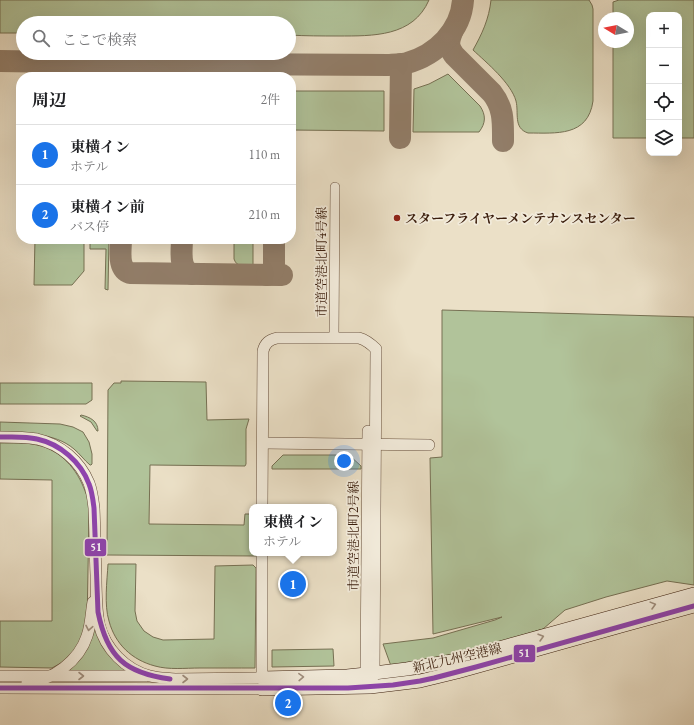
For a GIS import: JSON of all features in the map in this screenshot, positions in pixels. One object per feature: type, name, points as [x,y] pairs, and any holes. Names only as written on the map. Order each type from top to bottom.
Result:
[{"type":"main road","points":[[618,621],[694,594]]},
{"type":"main road","points":[[618,621],[694,606]]},
{"type":"main road","name":"新北九州空港線","points":[[262,684],[407,669],[452,661],[618,621]]},
{"type":"main road","name":"新北九州空港線","points":[[262,684],[370,688],[420,681],[457,672],[618,621]]},
{"type":"street","name":"市道空港北町4号線","points":[[334,338],[335,187]]},
{"type":"street","name":"市道空港北町2号線","points":[[262,504],[263,351],[267,342],[271,339],[277,338],[359,338],[369,342],[372,444],[370,688]]},
{"type":"street","points":[[0,437],[37,439],[49,442],[68,454],[83,472],[90,489],[94,508],[96,590],[99,625],[105,639],[120,660],[130,668],[141,673],[161,678],[262,684]]},
{"type":"street","points":[[263,443],[429,445]]},
{"type":"street","points":[[262,556],[262,684]]},
{"type":"street","points":[[0,682],[34,682],[50,676],[70,663],[78,654],[87,636],[96,590]]},
{"type":"street","points":[[0,676],[150,676]]},
{"type":"street","points":[[0,688],[262,684]]},
{"type":"green space","points":[[0,0],[429,0],[422,12],[413,21],[402,28],[391,32],[365,36],[296,35],[296,16],[16,16],[16,33],[0,33]]},
{"type":"green space","points":[[491,0],[589,0],[593,9],[593,101],[590,113],[585,121],[578,127],[560,132],[549,133],[528,133],[520,128],[518,124],[516,101],[509,87],[504,80],[473,50],[485,26]]},
{"type":"green space","points":[[619,0],[694,0],[694,138],[682,138],[682,12],[646,12],[646,138],[613,138],[613,48],[634,48],[634,12],[613,12],[613,2]]},
{"type":"green space","points":[[448,74],[480,106],[484,119],[481,129],[479,132],[413,132],[414,89],[429,84]]},
{"type":"green space","points":[[296,91],[384,91],[384,131],[296,130]]},
{"type":"green space","points":[[35,244],[84,244],[84,271],[72,285],[34,285]]},
{"type":"green space","points":[[90,244],[109,244],[108,290],[105,289],[106,249],[90,249]]},
{"type":"green space","points":[[234,244],[253,244],[253,266],[239,265],[234,259]]},
{"type":"green space","points":[[442,310],[694,317],[694,585],[667,581],[606,597],[565,610],[543,629],[476,649],[391,666],[383,644],[433,638],[502,617],[433,634],[430,458],[442,457]]},
{"type":"green space","points":[[121,381],[206,382],[207,420],[249,419],[246,429],[245,466],[150,465],[149,524],[244,525],[245,514],[249,514],[249,556],[107,555],[108,390],[114,383],[121,383]]},
{"type":"green space","points":[[0,383],[92,383],[92,400],[86,404],[0,404]]},
{"type":"green space","points":[[81,415],[93,420],[97,425],[98,431],[91,422],[80,416]]},
{"type":"green space","points":[[0,422],[60,424],[73,427],[83,432],[89,442],[92,454],[92,464],[90,465],[74,449],[58,439],[39,435],[0,432]]},
{"type":"green space","points":[[0,443],[32,444],[54,451],[73,468],[82,483],[88,498],[87,624],[77,648],[61,663],[52,668],[0,667],[0,621],[52,621],[52,480],[0,479]]},
{"type":"green space","points":[[283,455],[349,455],[361,466],[361,469],[272,469],[272,466]]},
{"type":"green space","points":[[108,564],[136,564],[135,611],[137,621],[144,631],[153,637],[163,640],[214,639],[215,566],[253,565],[256,568],[255,668],[166,668],[155,666],[139,660],[126,650],[115,637],[107,615],[106,600]]},
{"type":"green space","points":[[93,626],[129,671],[65,673]]},
{"type":"green space","points":[[333,649],[334,666],[272,667],[272,650]]},
{"type":"taxiway","points":[[0,61],[183,64],[403,64],[428,54],[445,40],[457,22],[463,0]]},
{"type":"taxiway","points":[[452,32],[449,44],[454,55],[492,93],[499,104],[503,121],[503,141]]},
{"type":"taxiway","points":[[400,138],[401,64]]},
{"type":"taxiway","points":[[121,244],[121,263],[123,268],[130,273],[282,275]]},
{"type":"taxiway","points":[[182,244],[181,254],[183,264],[185,269],[192,274]]},
{"type":"taxiway","points":[[267,275],[273,270],[274,266],[274,244]]},
{"type":"transit line","name":"51","points":[[0,437],[28,437],[46,441],[69,455],[81,468],[89,484],[93,499],[98,612],[107,641],[120,660],[130,667],[154,676],[170,679]]},
{"type":"transit line","name":"51","points":[[0,688],[348,688],[393,685],[434,678],[476,667],[694,606]]},
{"type":"place","name":"スターフライヤーメンテナンスセンター","points":[[397,218]]},
{"type":"place","name":"東横イン","points":[[293,584]]},
{"type":"place","name":"東横イン前","points":[[288,703]]}]
